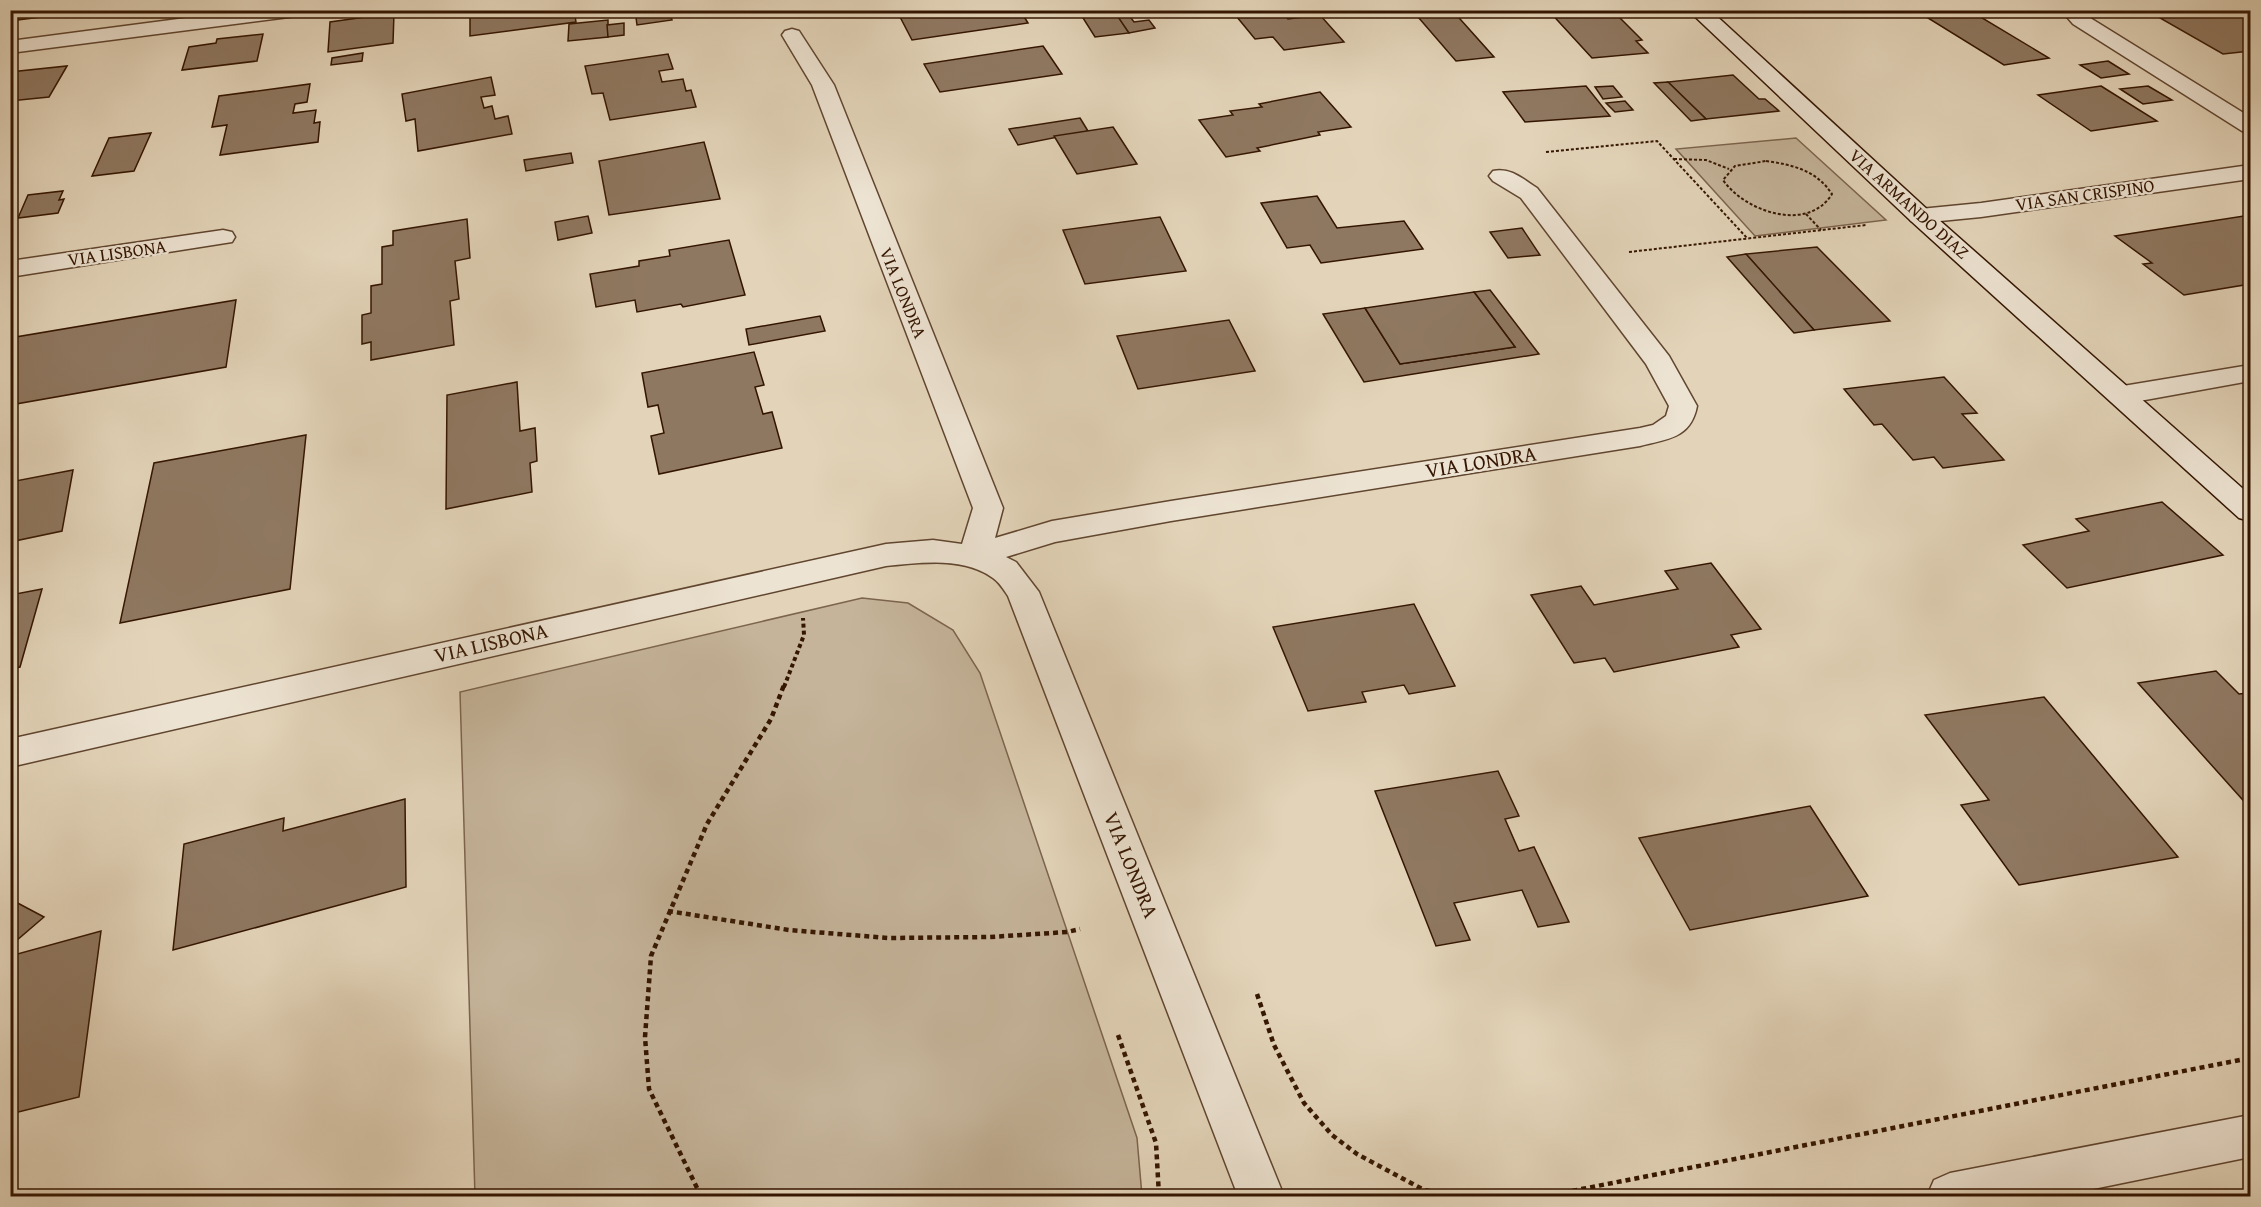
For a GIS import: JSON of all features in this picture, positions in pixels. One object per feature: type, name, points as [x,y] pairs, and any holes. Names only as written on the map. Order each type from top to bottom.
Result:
[{"type":"street","points":[[10,47],[297,10]]},
{"type":"street","name":"VIA ARMANDO DIAZ","points":[[1698,10],[1920,216],[2123,395],[2250,511]]},
{"type":"street","points":[[2071,10],[2080,20],[2250,126]]},
{"type":"street","name":"VIA LONDRA","points":[[792,35],[823,85],[988,508],[974,556]]},
{"type":"street","name":"VIA SAN CRISPINO","points":[[1920,216],[1981,210],[2250,172]]},
{"type":"street","name":"VIA LONDRA","points":[[974,556],[1052,532],[1640,437],[1664,431],[1680,420],[1683,406],[1659,362],[1530,193],[1501,176]]},
{"type":"street","name":"VIA LISBONA","points":[[10,268],[223,237]]},
{"type":"street","points":[[2123,395],[2250,373]]},
{"type":"street","name":"VIA LISBONA","points":[[10,753],[886,555],[933,550],[974,556]]},
{"type":"street","name":"VIA LONDRA","points":[[974,556],[1005,570],[1023,591],[1261,1197]]},
{"type":"street","points":[[1950,1197],[2250,1136]]},
{"type":"path","points":[[1540,153],[1657,141],[1747,239]]},
{"type":"path","points":[[1674,159],[1692,158],[1730,169],[1749,162],[1766,161],[1803,169],[1817,176],[1827,185],[1832,195],[1830,203],[1821,210],[1806,214],[1769,212],[1750,206],[1726,189],[1723,180],[1730,169]]},
{"type":"path","points":[[1806,214],[1821,230]]},
{"type":"path","points":[[1618,254],[1875,224]]},
{"type":"path","points":[[700,1197],[649,1089],[645,1037],[651,956],[668,911],[707,824],[771,719],[804,635],[803,611]]},
{"type":"path","points":[[668,911],[780,929],[861,937],[965,940],[1080,929]]},
{"type":"path","points":[[1257,994],[1274,1045],[1304,1103],[1332,1135],[1357,1154],[1424,1190],[1461,1197]]},
{"type":"path","points":[[1118,1035],[1156,1143],[1159,1197]]},
{"type":"path","points":[[1546,1197],[2250,1058]]},
{"type":"shaded area","points":[[1796,138],[1886,220],[1755,236],[1676,149]]},
{"type":"shaded area","points":[[862,598],[908,603],[953,630],[980,673],[1137,1138],[1142,1196],[475,1196],[460,692]]},
{"type":"building","points":[[21,10],[96,10],[17,20]]},
{"type":"building","points":[[486,10],[574,10],[576,22],[470,36],[470,13]]},
{"type":"building","points":[[635,10],[669,10],[672,20],[637,25]]},
{"type":"building","points":[[916,10],[1020,10],[1028,23],[912,40],[898,13]]},
{"type":"building","points":[[1078,10],[1114,10],[1129,33],[1095,37]]},
{"type":"building","points":[[1125,10],[1134,22],[1149,20],[1155,28],[1129,33],[1114,11]]},
{"type":"building","points":[[1412,10],[1452,10],[1494,57],[1456,61]]},
{"type":"building","points":[[1548,10],[1612,10],[1642,40],[1636,41],[1648,53],[1592,58]]},
{"type":"building","points":[[1915,10],[1969,10],[2049,58],[2004,65]]},
{"type":"building","points":[[2216,11],[2223,15],[2241,12],[2250,17],[2250,51],[2223,54],[2160,18]]},
{"type":"building","points":[[1281,12],[1288,19],[1320,15],[1344,42],[1284,50],[1273,37],[1255,39],[1237,17]]},
{"type":"building","points":[[394,13],[393,43],[328,52],[330,22]]},
{"type":"building","points":[[608,20],[608,37],[568,41],[569,24]]},
{"type":"building","points":[[624,23],[624,35],[608,37],[607,25]]},
{"type":"building","points":[[263,34],[257,61],[182,70],[189,47],[216,43],[217,39]]},
{"type":"building","points":[[1043,46],[1062,74],[940,92],[924,64]]},
{"type":"building","points":[[363,53],[362,61],[331,65],[332,58]]},
{"type":"building","points":[[668,54],[673,69],[659,71],[662,82],[683,79],[686,91],[691,90],[696,107],[610,120],[603,93],[592,94],[585,66]]},
{"type":"building","points":[[2108,61],[2129,74],[2101,78],[2080,65]]},
{"type":"building","points":[[67,66],[49,97],[10,101],[10,72]]},
{"type":"building","points":[[1733,75],[1759,99],[1765,99],[1779,111],[1706,119],[1668,82]]},
{"type":"building","points":[[491,77],[495,95],[481,97],[484,108],[492,106],[495,119],[508,116],[512,134],[418,151],[415,119],[406,121],[402,94]]},
{"type":"building","points":[[1668,82],[1706,119],[1691,121],[1654,83]]},
{"type":"building","points":[[310,84],[307,102],[295,104],[293,113],[316,110],[314,123],[320,122],[318,142],[220,155],[227,125],[212,127],[219,96]]},
{"type":"building","points":[[1586,86],[1610,116],[1525,122],[1503,92]]},
{"type":"building","points":[[1613,86],[1622,97],[1603,99],[1595,87]]},
{"type":"building","points":[[2101,86],[2157,121],[2091,131],[2038,95]]},
{"type":"building","points":[[2148,86],[2172,100],[2143,104],[2120,89]]},
{"type":"building","points":[[1320,92],[1351,127],[1318,132],[1320,135],[1257,148],[1260,151],[1226,157],[1199,120],[1233,115],[1230,111],[1262,107],[1259,104]]},
{"type":"building","points":[[1625,101],[1633,110],[1615,112],[1606,103]]},
{"type":"building","points":[[1080,118],[1088,131],[1018,145],[1009,129]]},
{"type":"building","points":[[1113,127],[1137,164],[1077,174],[1054,136]]},
{"type":"building","points":[[151,133],[134,171],[92,176],[109,138]]},
{"type":"building","points":[[704,142],[720,199],[609,215],[599,161]]},
{"type":"building","points":[[571,153],[573,163],[526,171],[524,160]]},
{"type":"building","points":[[63,191],[59,200],[64,199],[58,213],[18,218],[28,195]]},
{"type":"building","points":[[1317,196],[1337,228],[1404,221],[1423,249],[1321,263],[1310,245],[1287,248],[1261,203]]},
{"type":"building","points":[[588,216],[592,233],[558,240],[555,222]]},
{"type":"building","points":[[2244,216],[2250,220],[2250,284],[2184,295],[2143,264],[2152,263],[2115,236]]},
{"type":"building","points":[[1160,217],[1186,271],[1085,284],[1063,230]]},
{"type":"building","points":[[467,219],[470,258],[455,261],[459,299],[450,301],[454,345],[371,360],[371,342],[362,344],[362,315],[371,313],[371,286],[382,284],[382,247],[393,245],[393,231]]},
{"type":"building","points":[[1522,228],[1540,255],[1508,258],[1490,232]]},
{"type":"building","points":[[729,240],[745,295],[683,307],[681,304],[637,312],[635,300],[596,307],[590,274],[639,266],[639,261],[670,256],[669,250]]},
{"type":"building","points":[[1817,247],[1890,321],[1814,330],[1746,254]]},
{"type":"building","points":[[1746,254],[1814,330],[1794,333],[1727,257]]},
{"type":"building","points":[[1490,290],[1539,354],[1364,382],[1323,314],[1365,308],[1400,364],[1515,347],[1474,292]]},
{"type":"building","points":[[1474,292],[1515,347],[1400,364],[1365,308]]},
{"type":"building","points":[[236,300],[226,367],[10,405],[10,338]]},
{"type":"building","points":[[820,316],[825,331],[749,345],[746,329]]},
{"type":"building","points":[[1229,320],[1255,371],[1138,389],[1117,336]]},
{"type":"building","points":[[754,352],[764,385],[755,387],[763,414],[772,412],[782,448],[659,474],[651,436],[664,433],[658,405],[648,407],[642,373]]},
{"type":"building","points":[[1944,377],[1977,413],[1962,414],[2004,460],[1943,468],[1934,457],[1913,460],[1882,424],[1874,425],[1844,389]]},
{"type":"building","points":[[517,382],[520,431],[535,428],[537,461],[530,463],[532,492],[446,509],[447,395]]},
{"type":"building","points":[[306,435],[290,589],[120,623],[154,463]]},
{"type":"building","points":[[73,470],[62,531],[10,542],[10,482]]},
{"type":"building","points":[[2162,502],[2223,555],[2067,588],[2023,545],[2089,531],[2076,519]]},
{"type":"building","points":[[1711,563],[1761,629],[1731,635],[1739,647],[1614,672],[1605,658],[1574,663],[1531,595],[1581,586],[1594,605],[1678,589],[1665,571]]},
{"type":"building","points":[[42,589],[20,667],[10,669],[10,595]]},
{"type":"building","points":[[1414,604],[1455,686],[1409,694],[1404,685],[1362,692],[1366,702],[1308,711],[1273,627]]},
{"type":"building","points":[[2216,671],[2239,694],[2248,693],[2250,695],[2250,808],[2138,683]]},
{"type":"building","points":[[2044,697],[2178,857],[2019,885],[1961,805],[1989,800],[1925,715]]},
{"type":"building","points":[[1498,771],[1519,816],[1505,819],[1519,851],[1534,847],[1569,922],[1538,927],[1522,890],[1454,903],[1470,940],[1436,946],[1375,791]]},
{"type":"building","points":[[405,799],[406,887],[173,950],[184,844],[284,818],[283,831]]},
{"type":"building","points":[[1810,806],[1868,896],[1690,930],[1639,838]]},
{"type":"building","points":[[10,899],[44,917],[10,946]]},
{"type":"building","points":[[101,931],[79,1097],[10,1114],[10,977],[14,974],[10,972],[10,956]]}]
